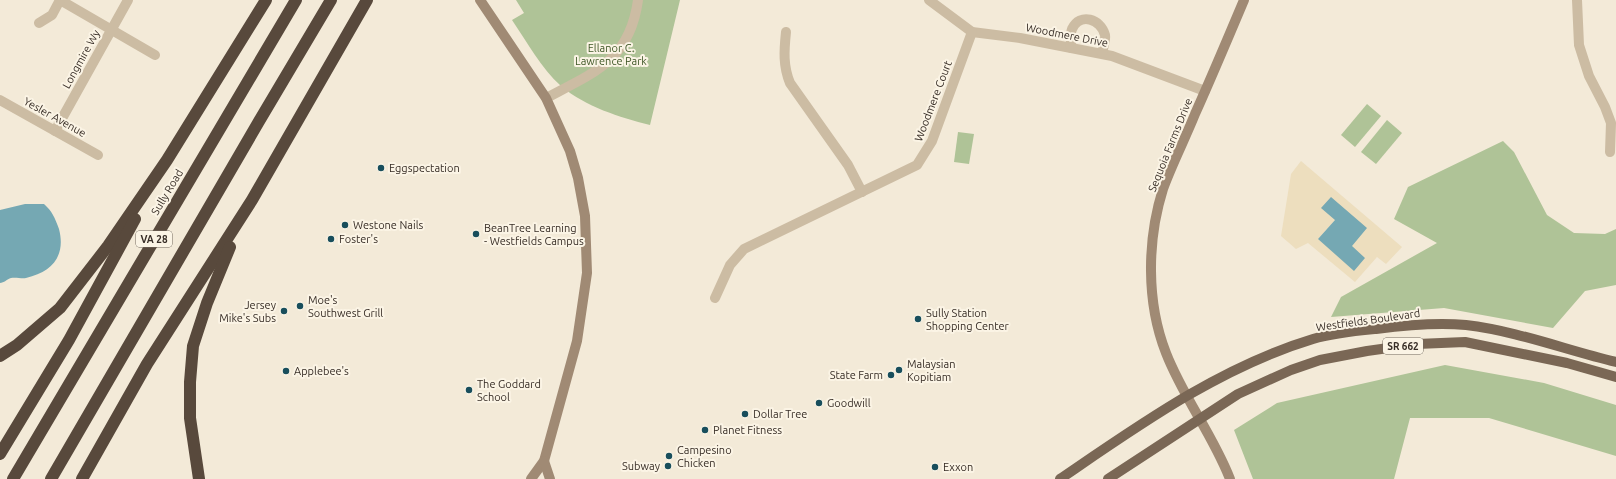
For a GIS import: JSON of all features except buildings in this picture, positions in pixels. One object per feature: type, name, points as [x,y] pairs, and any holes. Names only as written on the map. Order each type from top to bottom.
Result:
[{"type":"highway","points":[[0,356],[17,345],[60,308],[108,246],[167,160],[266,0]]},
{"type":"highway","name":"Sully Road","points":[[13,479],[296,0]]},
{"type":"highway","name":"VA 28","points":[[51,479],[254,129],[331,0]]},
{"type":"highway","points":[[82,479],[147,364],[252,200],[367,0]]},
{"type":"highway","points":[[0,454],[69,340],[167,160]]},
{"type":"highway","points":[[199,479],[190,418],[190,382],[193,346],[224,258],[252,200]]},
{"type":"main road","points":[[480,0],[546,98],[570,151],[578,178],[585,216],[587,258],[584,301],[577,341],[544,461],[531,479]]},
{"type":"main road","name":"Sequoia Farms Drive","points":[[1230,479],[1222,458],[1186,396],[1165,352],[1157,324],[1151,266],[1154,232],[1163,190],[1244,0]]},
{"type":"main road","name":"Westfields Boulevard","points":[[1060,479],[1186,396],[1254,362],[1314,338],[1414,324],[1466,325],[1512,333],[1616,362]]},
{"type":"main road","name":"SR 662","points":[[1108,479],[1238,394],[1292,370],[1320,360],[1367,351],[1417,344],[1465,342],[1567,363],[1616,377]]},
{"type":"main road","points":[[544,461],[550,479]]},
{"type":"street","points":[[39,23],[52,15],[60,0],[155,54]]},
{"type":"street","name":"Longmire Wy","points":[[54,131],[128,0]]},
{"type":"street","points":[[546,98],[591,75],[615,56],[630,33],[635,18],[638,0]]},
{"type":"street","name":"Woodmere Drive","points":[[929,0],[972,32],[1020,38],[1102,54],[1205,91]]},
{"type":"street","points":[[1577,0],[1579,46],[1588,76],[1605,107],[1611,123],[1610,152]]},
{"type":"street","points":[[1071,48],[1072,30],[1076,23],[1085,18],[1094,20],[1101,25],[1106,36],[1102,54]]},
{"type":"street","points":[[786,32],[784,57],[786,72],[790,83],[848,165],[862,192]]},
{"type":"street","name":"Woodmere Court","points":[[715,298],[730,265],[744,249],[917,165],[932,141],[972,32]]},
{"type":"street","name":"Yesler Avenue","points":[[0,100],[98,155]]},
{"type":"green space","name":"Ellanor C. Lawrence Park","points":[[516,0],[680,0],[650,125],[603,110],[581,100],[561,86],[541,63],[512,20],[524,13]]},
{"type":"green space","points":[[1367,104],[1381,116],[1355,147],[1341,135]]},
{"type":"green space","points":[[1387,120],[1402,133],[1376,164],[1361,152]]},
{"type":"green space","points":[[958,132],[974,134],[969,164],[954,162]]},
{"type":"green space","points":[[1503,141],[1514,152],[1547,215],[1574,233],[1605,234],[1616,229],[1616,285],[1585,291],[1553,328],[1444,308],[1331,317],[1341,297],[1437,243],[1394,219],[1408,187]]},
{"type":"green space","points":[[1445,365],[1544,383],[1616,405],[1616,456],[1489,418],[1410,418],[1394,479],[1253,479],[1234,430],[1277,403]]},
{"type":"shaded area","points":[[1301,161],[1402,247],[1386,264],[1377,257],[1355,282],[1308,243],[1296,249],[1281,236],[1291,174]],"holes":[[[1335,220],[1352,246],[1318,239]]]},
{"type":"water","points":[[1331,197],[1367,228],[1352,246],[1365,258],[1354,271],[1318,239],[1335,220],[1321,208]]},
{"type":"water","points":[[25,204],[44,204],[55,218],[61,239],[58,255],[50,267],[43,272],[26,278],[11,278],[0,283],[0,210]]},
{"type":"place","name":"Eggspectation","points":[[381,168]]},
{"type":"place","name":"Westone Nails","points":[[345,225]]},
{"type":"place","name":"BeanTree Learning - Westfields Campus","points":[[476,234]]},
{"type":"place","name":"Foster's","points":[[331,239]]},
{"type":"place","name":"Moe's Southwest Grill","points":[[300,306]]},
{"type":"place","name":"Jersey Mike's Subs","points":[[284,311]]},
{"type":"place","name":"Sully Station Shopping Center","points":[[918,319]]},
{"type":"place","name":"Malaysian Kopitiam","points":[[899,370]]},
{"type":"place","name":"Applebee's","points":[[286,371]]},
{"type":"place","name":"State Farm","points":[[891,375]]},
{"type":"place","name":"The Goddard School","points":[[469,390]]},
{"type":"place","name":"Goodwill","points":[[819,403]]},
{"type":"place","name":"Dollar Tree","points":[[745,414]]},
{"type":"place","name":"Planet Fitness","points":[[705,430]]},
{"type":"place","name":"Campesino Chicken","points":[[669,456]]},
{"type":"place","name":"Subway","points":[[668,466]]},
{"type":"place","name":"Exxon","points":[[935,467]]}]
